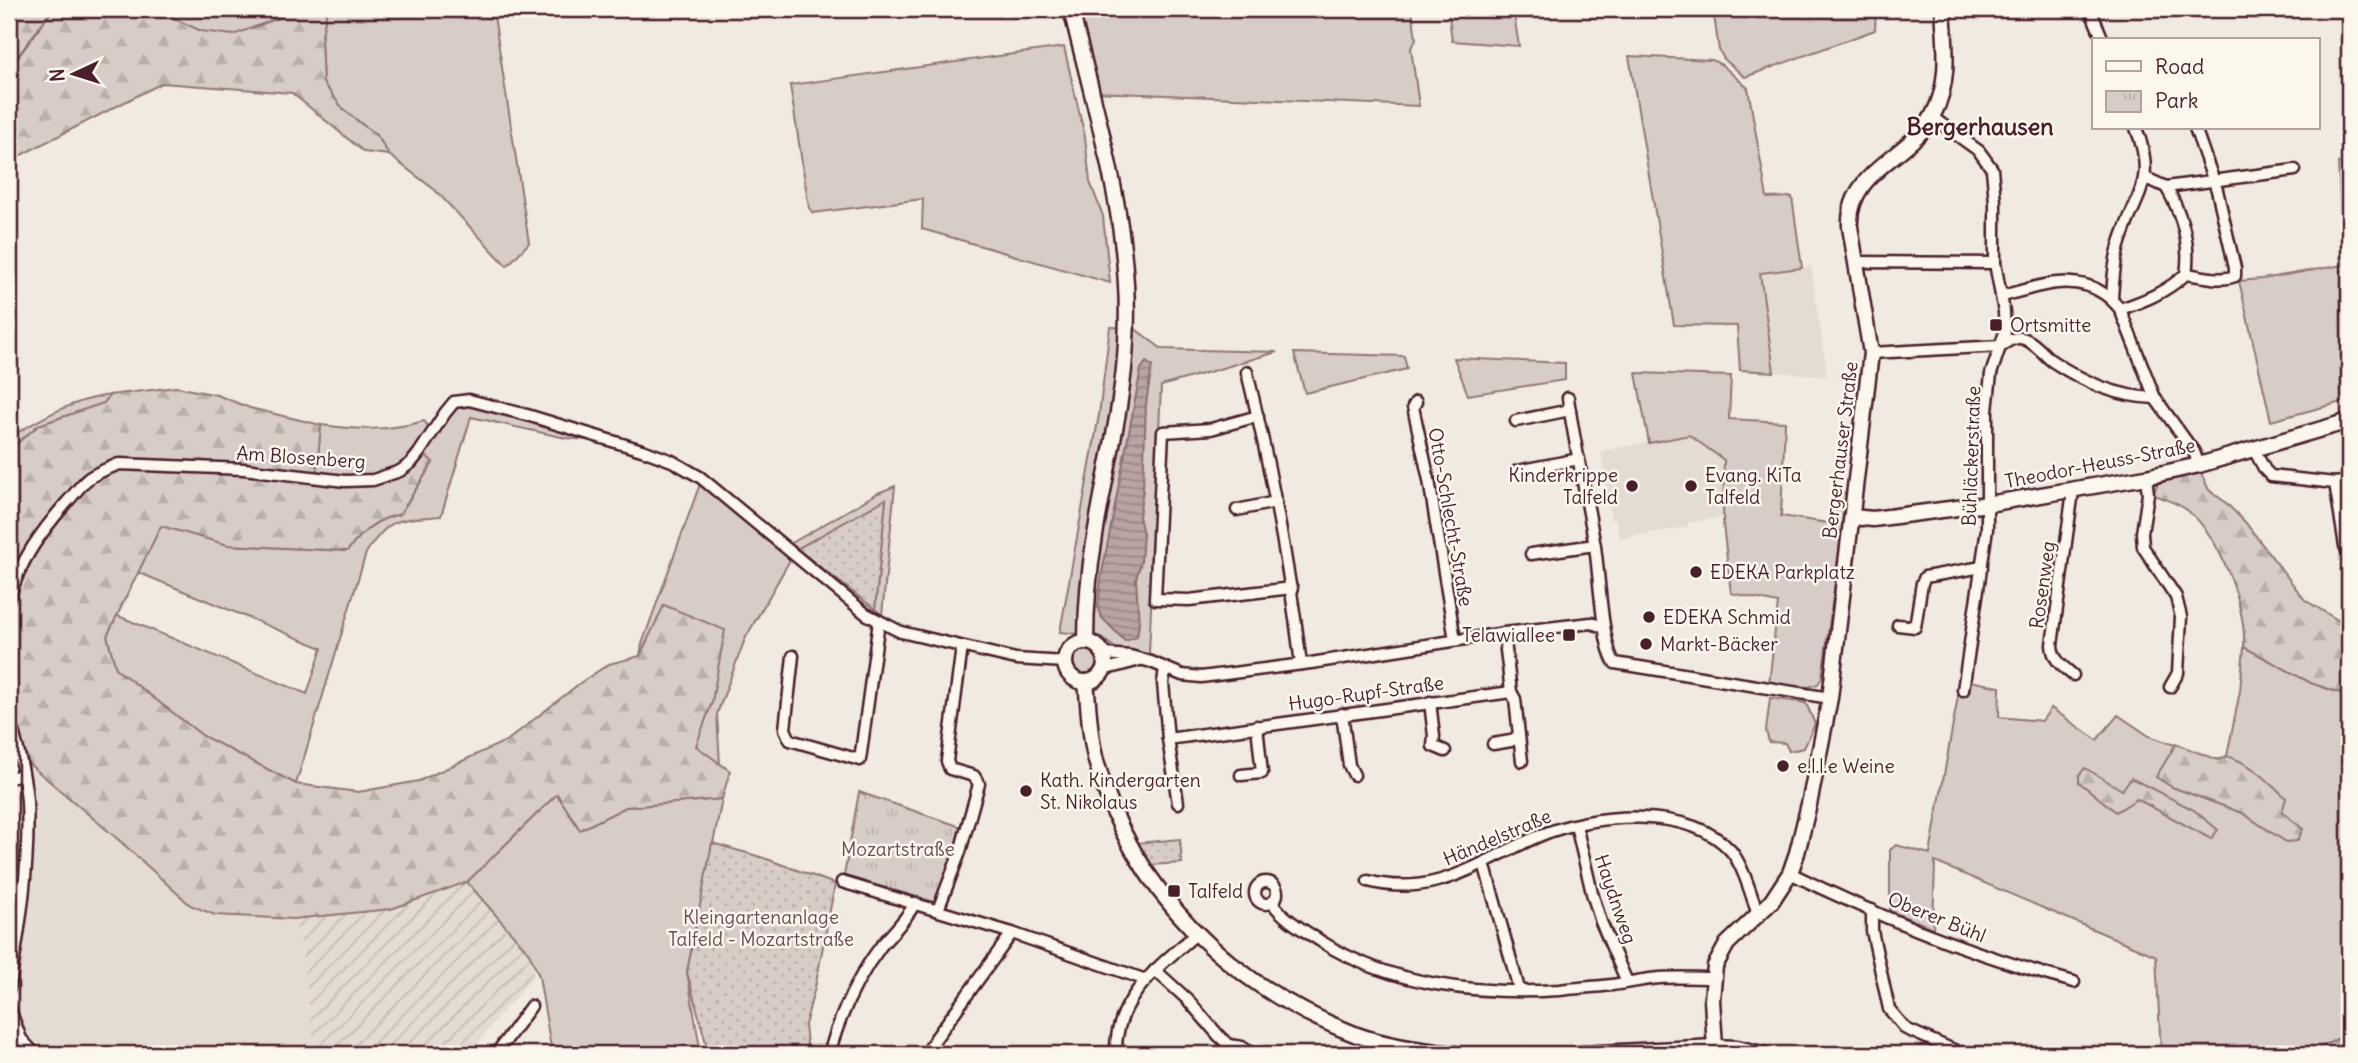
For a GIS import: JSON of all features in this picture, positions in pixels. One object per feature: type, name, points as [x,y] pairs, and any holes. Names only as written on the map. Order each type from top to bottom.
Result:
[{"type":"street","points":[[1071,9],[1114,193],[1123,243],[1127,296],[1122,383],[1093,547],[1086,641]]},
{"type":"street","points":[[1932,117],[1941,95],[1945,74],[1943,9]]},
{"type":"street","points":[[2090,9],[2102,38]]},
{"type":"street","name":"Bergerhauser Straße","points":[[1715,1047],[1712,1000],[1716,966],[1727,944],[1780,891],[1790,873],[1810,800],[1830,698],[1871,353],[1849,215],[1853,198],[1863,184],[1923,129],[1932,117]]},
{"type":"street","name":"Bühläckerstraße","points":[[1932,117],[1979,151],[1992,169],[1995,263],[2003,296],[2005,332],[1991,374],[1987,411],[1988,504],[1982,567],[1963,690]]},
{"type":"street","points":[[2112,299],[2119,244],[2146,178],[2146,160],[2137,130]]},
{"type":"street","points":[[2186,274],[2228,279],[2235,276],[2214,182],[2197,130]]},
{"type":"street","points":[[2146,178],[2166,187],[2295,170]]},
{"type":"street","points":[[2120,309],[2159,295],[2186,274],[2188,246],[2185,229],[2166,187]]},
{"type":"street","points":[[1856,262],[1995,263]]},
{"type":"street","points":[[2003,296],[2048,284],[2071,282],[2091,286],[2112,299],[2120,309],[2155,398],[2194,452],[2199,465]]},
{"type":"street","points":[[1871,353],[2001,346],[2021,338],[2089,382],[2116,392],[2141,398],[2155,398]]},
{"type":"street","points":[[1247,372],[1292,588],[1301,664]]},
{"type":"street","points":[[1568,398],[1595,545],[1604,627],[1611,658],[1615,663],[1830,698]]},
{"type":"street","name":"Am Blosenberg","points":[[9,599],[16,575],[29,549],[45,527],[88,479],[106,469],[119,464],[244,469],[345,481],[373,480],[400,471],[411,463],[454,402],[469,401],[527,415],[672,461],[700,478],[866,614],[901,632],[1016,659],[1065,662]]},
{"type":"street","name":"Otto-Schlecht-Straße","points":[[1416,402],[1413,407],[1429,480],[1455,640]]},
{"type":"street","points":[[1516,421],[1570,411]]},
{"type":"street","points":[[1258,416],[1212,429],[1163,432],[1155,599],[1189,600],[1292,588]]},
{"type":"street","name":"Theodor-Heuss-Straße","points":[[1852,516],[1873,519],[2073,491],[2199,465],[2349,421]]},
{"type":"street","points":[[2253,448],[2264,470],[2271,476],[2335,483],[2349,481]]},
{"type":"street","points":[[1517,471],[1579,459]]},
{"type":"street","points":[[2146,477],[2148,494],[2142,533],[2143,547],[2176,597],[2182,617],[2178,673],[2171,687]]},
{"type":"street","points":[[2335,483],[2345,546],[2349,554]]},
{"type":"street","name":"Rosenweg","points":[[2073,491],[2052,645],[2057,662],[2073,675]]},
{"type":"street","points":[[1237,510],[1276,502]]},
{"type":"street","points":[[1531,554],[1595,545]]},
{"type":"street","points":[[1898,625],[1915,627],[1925,577],[1982,567]]},
{"type":"street","points":[[793,656],[785,729],[788,737],[790,740],[860,760],[878,621]]},
{"type":"street","points":[[1104,654],[1119,654],[1151,662],[1182,675],[1201,677],[1504,633],[1591,623],[1604,627]]},
{"type":"street","points":[[1504,633],[1522,761]]},
{"type":"street","points":[[1086,641],[1096,644],[1104,654],[1103,670],[1096,679],[1086,682],[1073,678],[1068,673],[1065,662],[1072,646],[1086,641]]},
{"type":"street","points":[[938,910],[960,852],[979,784],[974,776],[947,766],[962,647]]},
{"type":"street","points":[[1103,670],[1141,660]]},
{"type":"street","points":[[1165,668],[1163,684],[1168,739],[1178,803]]},
{"type":"street","points":[[1086,682],[1093,748],[1118,822],[1142,865],[1165,898],[1196,934],[1238,969],[1324,1020],[1384,1042],[1455,1054]]},
{"type":"street","name":"Hugo-Rupf-Straße","points":[[1168,739],[1511,692]]},
{"type":"street","points":[[1430,702],[1433,746],[1445,751]]},
{"type":"street","points":[[1342,715],[1349,765],[1354,775]]},
{"type":"street","points":[[9,717],[27,800],[26,858],[9,989]]},
{"type":"street","points":[[1241,775],[1262,772],[1257,726]]},
{"type":"street","points":[[1493,744],[1511,741],[1519,735]]},
{"type":"street","points":[[9,778],[23,775]]},
{"type":"street","name":"Händelstraße","points":[[1368,881],[1390,886],[1429,883],[1470,872],[1538,837],[1576,825],[1617,819],[1655,819],[1683,824],[1710,834],[1732,852],[1758,915]]},
{"type":"street","name":"Haydnweg","points":[[1576,825],[1601,922],[1627,982]]},
{"type":"street","points":[[1484,863],[1519,989]]},
{"type":"street","name":"Oberer Bühl","points":[[1790,873],[1969,950],[2074,982]]},
{"type":"street","points":[[842,882],[1012,933],[1146,980]]},
{"type":"street","points":[[1272,902],[1286,916],[1322,942],[1357,961],[1434,983],[1479,989],[1555,990],[1661,978],[1713,978]]},
{"type":"street","points":[[829,1054],[840,1018],[858,980],[880,947],[908,917],[915,904]]},
{"type":"street","points":[[1872,909],[1872,932],[1889,1009],[1906,1029],[1963,1054]]},
{"type":"street","points":[[927,1054],[1012,933]]},
{"type":"street","points":[[1116,1054],[1119,1027],[1134,993],[1155,970],[1196,934]]},
{"type":"street","points":[[1155,970],[1188,1000],[1229,1045],[1242,1047],[1253,1054]]},
{"type":"street","points":[[496,1054],[531,1006]]},
{"type":"street","points":[[9,1007],[21,1039],[35,1054]]},
{"type":"street","points":[[1580,1054],[1715,1047],[1737,1048],[1762,1054]]},
{"type":"shaded area","points":[[1811,266],[1827,376],[1774,372],[1759,273]]},
{"type":"shaded area","points":[[1146,362],[1152,366],[1146,404],[1143,490],[1139,516],[1143,534],[1141,562],[1136,579],[1139,624],[1137,637],[1125,641],[1102,618],[1098,607],[1101,578],[1141,369]]},
{"type":"shaded area","points":[[1689,435],[1724,460],[1723,517],[1688,523],[1688,527],[1619,538],[1616,519],[1611,520],[1601,451]]},
{"type":"shaded area","points":[[29,764],[190,905],[215,915],[293,919],[301,943],[315,1054],[34,1054],[9,1049],[9,1012],[23,914],[26,774]]},
{"type":"shaded area","points":[[467,882],[529,953],[534,976],[470,1054],[315,1054],[301,943],[293,919],[391,909]]},
{"type":"green space","points":[[9,9],[162,9],[173,18],[201,31],[233,35],[276,19],[292,9],[327,9],[321,40],[323,83],[344,110],[378,137],[389,155],[364,152],[292,93],[162,83],[13,159],[9,164]]},
{"type":"green space","points":[[162,9],[292,9],[246,32],[223,35],[195,28]]},
{"type":"green space","points":[[327,9],[493,9],[529,243],[507,266],[435,190],[389,155],[378,137],[344,110],[323,83],[321,40]]},
{"type":"green space","points":[[1076,9],[1412,9],[1416,39],[1411,48],[1419,106],[1096,92]]},
{"type":"green space","points":[[1448,9],[1513,9],[1519,46],[1452,41]]},
{"type":"green space","points":[[1713,9],[1876,9],[1875,30],[1745,77],[1724,59],[1719,50]]},
{"type":"green space","points":[[1064,47],[1085,137],[1090,182],[1103,216],[1110,283],[922,229],[923,199],[813,213],[809,208],[790,85]]},
{"type":"green space","points":[[1629,56],[1712,60],[1722,65],[1748,88],[1767,198],[1792,197],[1802,268],[1760,273],[1774,372],[1740,370],[1737,326],[1674,325]]},
{"type":"green space","points":[[2349,162],[2349,400],[2271,421],[2239,281],[2343,265],[2338,163]]},
{"type":"green space","points":[[1110,327],[1134,328],[1162,349],[1277,352],[1161,386],[1149,654],[1118,650],[1099,636],[1060,632],[1099,415]]},
{"type":"green space","points":[[1294,353],[1404,356],[1407,369],[1305,393]]},
{"type":"green space","points":[[1454,358],[1565,363],[1565,380],[1468,395]]},
{"type":"green space","points":[[1636,373],[1731,376],[1729,419],[1785,422],[1781,516],[1828,523],[1833,492],[1847,494],[1822,678],[1818,684],[1808,687],[1769,684],[1778,603],[1731,593],[1723,524],[1724,460],[1689,435],[1649,443]]},
{"type":"green space","points":[[176,387],[217,395],[250,408],[321,425],[316,481],[401,473],[425,455],[433,462],[400,514],[383,519],[370,527],[347,551],[228,545],[161,526],[107,636],[116,669],[203,736],[296,784],[358,792],[419,781],[508,740],[580,683],[609,664],[640,656],[664,605],[725,630],[712,702],[696,746],[730,771],[722,799],[626,807],[580,830],[557,794],[467,882],[391,909],[293,919],[215,915],[190,905],[29,764],[9,701],[9,450],[39,425],[104,403],[110,395]]},
{"type":"green space","points":[[110,395],[104,403],[39,425],[9,450],[9,438],[45,417],[83,401]]},
{"type":"green space","points":[[471,404],[596,441],[566,438],[471,417],[441,516],[397,522],[382,532],[366,553],[296,784],[203,736],[116,669],[107,636],[116,615],[307,694],[322,648],[137,572],[161,525],[228,545],[347,551],[370,527],[383,519],[400,514],[433,463],[425,455],[443,422],[455,407]]},
{"type":"green space","points":[[424,421],[432,430],[419,448],[395,469],[369,477],[316,476],[321,425],[373,429]]},
{"type":"green space","points":[[2199,469],[2209,490],[2245,522],[2305,600],[2349,627],[2349,696],[2311,683],[2244,647],[2236,592],[2210,537],[2187,510],[2153,494],[2158,483]]},
{"type":"green space","points":[[700,484],[782,547],[790,560],[745,639],[717,714],[720,765],[695,747],[712,702],[640,656]]},
{"type":"green space","points":[[895,486],[882,615],[875,609],[886,500],[797,549],[790,544]]},
{"type":"green space","points":[[886,499],[875,609],[797,549]]},
{"type":"green space","points":[[1085,646],[1091,647],[1099,655],[1099,667],[1091,675],[1085,676],[1079,675],[1071,667],[1070,661],[1071,655],[1079,647]]},
{"type":"green space","points":[[2244,647],[2311,683],[2349,696],[2349,1033],[2308,1054],[2161,1054],[2156,956],[1935,862],[1933,928],[1890,911],[1890,850],[1896,845],[1930,854],[1958,696],[1970,681],[2000,687],[1999,717],[2042,721],[2051,708],[2097,740],[2118,715],[2149,736],[2218,760],[2227,756],[2240,691]]},
{"type":"green space","points":[[1770,698],[1806,703],[1815,724],[1804,748],[1789,751],[1785,743],[1769,742],[1766,731]]},
{"type":"green space","points":[[2176,744],[2218,760],[2227,756],[2259,773],[2286,798],[2282,812],[2303,829],[2297,841],[2286,842],[2242,813],[2172,787],[2156,777]]},
{"type":"green space","points":[[2085,768],[2122,790],[2131,778],[2194,810],[2218,830],[2211,839],[2137,799],[2116,812],[2079,782],[2079,775]]},
{"type":"green space","name":"Mozartstraße","points":[[859,792],[964,828],[957,853],[935,902],[844,876]]},
{"type":"green space","points":[[557,794],[580,830],[625,807],[722,799],[687,972],[701,1054],[552,1054],[539,976],[529,953],[467,882]]},
{"type":"green space","points":[[1180,839],[1182,863],[1150,865],[1136,843]]},
{"type":"green space","name":"Kleingartenanlage Talfeld - Mozartstraße","points":[[712,843],[764,858],[835,884],[805,1025],[808,1054],[709,1054],[687,972]]},
{"type":"green space","points":[[2349,1033],[2349,1054],[2308,1054]]},
{"type":"waterway","points":[[9,69],[53,9]]},
{"type":"place","name":"Ortsmitte","points":[[1996,325]]},
{"type":"place","name":"Kinderkrippe Talfeld","points":[[1632,486]]},
{"type":"place","name":"Evang. KiTa Talfeld","points":[[1691,486]]},
{"type":"place","name":"EDEKA Parkplatz","points":[[1696,572]]},
{"type":"place","name":"EDEKA Schmid","points":[[1649,617]]},
{"type":"place","name":"Telawiallee","points":[[1569,635]]},
{"type":"place","name":"Markt-Bäcker","points":[[1646,644]]},
{"type":"place","name":"e.l.l.e Weine","points":[[1783,766]]},
{"type":"place","name":"Kath. Kindergarten St. Nikolaus","points":[[1026,791]]},
{"type":"place","name":"Talfeld","points":[[1174,891]]},
{"type":"district","name":"Bergerhausen","points":[[1980,126]]}]
